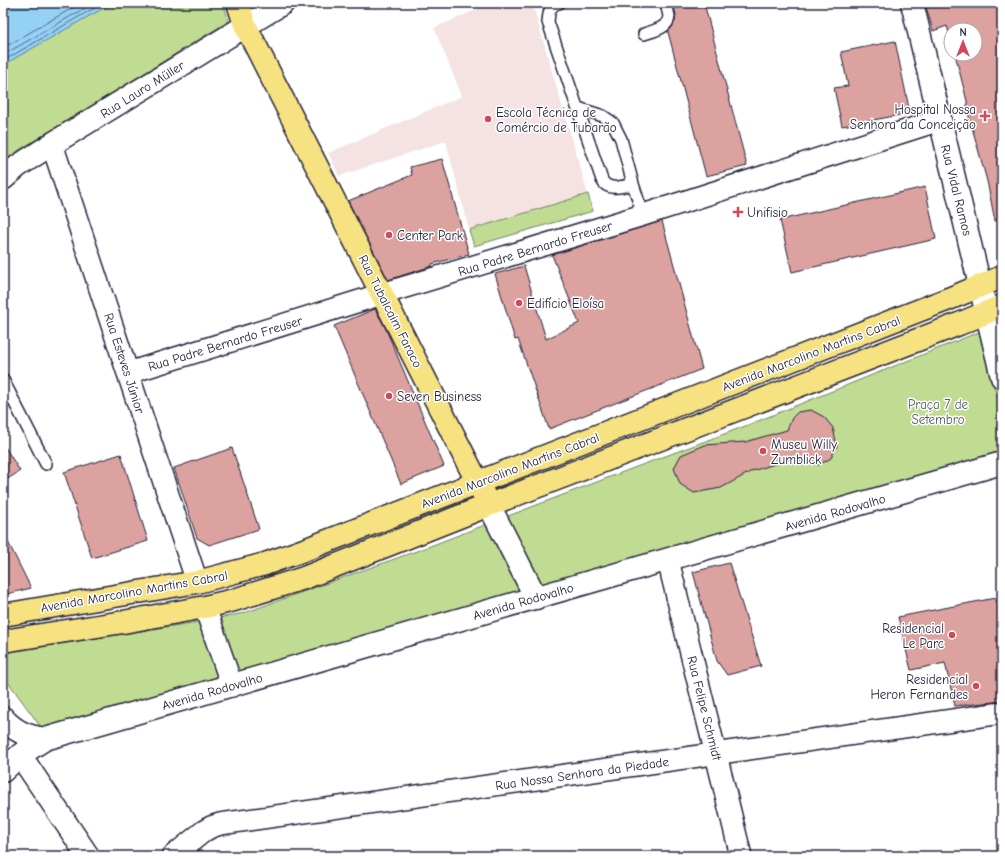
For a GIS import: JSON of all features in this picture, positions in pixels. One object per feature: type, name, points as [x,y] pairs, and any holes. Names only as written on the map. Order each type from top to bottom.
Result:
[{"type":"main road","name":"Rua Tubalcaim Faraco","points":[[238,3],[245,25],[489,505]]},
{"type":"main road","name":"Avenida Marcolino Martins Cabral","points":[[3,615],[197,582],[279,559],[1002,277]]},
{"type":"main road","name":"Avenida Marcolino Martins Cabral","points":[[3,641],[206,607],[234,600],[304,578],[994,309]]},
{"type":"street","name":"Rua Lauro Müller","points":[[3,179],[18,166],[52,144],[283,3]]},
{"type":"street","name":"Rua Vidal Ramos","points":[[912,3],[980,286],[994,309],[1002,377]]},
{"type":"street","name":"Rua Padre Bernardo Freuser","points":[[128,373],[643,215],[940,120]]},
{"type":"street","name":"Rua Esteves Júnior","points":[[52,144],[197,582]]},
{"type":"street","name":"Avenida Rodovalho","points":[[3,771],[20,755],[45,740],[1002,464]]},
{"type":"street","name":"Rua Tubalcaim Faraco","points":[[489,505],[536,598]]},
{"type":"street","name":"Rua Felipe Schmidt","points":[[668,560],[741,856]]},
{"type":"street","points":[[206,607],[232,686]]},
{"type":"street","name":"Rua Nossa Senhora da Piedade","points":[[172,856],[204,831],[220,824],[1002,713]]},
{"type":"street","points":[[3,718],[15,729],[27,736],[45,740]]},
{"type":"street","points":[[20,755],[88,856]]},
{"type":"lane","points":[[559,3],[555,4],[549,10],[548,22],[604,185],[616,187],[633,184]]},
{"type":"lane","points":[[644,34],[664,26],[668,22],[669,17],[666,3]]},
{"type":"lane","points":[[578,108],[603,116],[613,123],[621,139],[643,215]]},
{"type":"lane","points":[[3,380],[46,464]]},
{"type":"shaded area","name":"Escola Técnica de Comércio de Tubarão","points":[[492,3],[532,3],[588,194],[469,230],[446,141],[339,176],[328,153],[462,96],[434,28]]},
{"type":"green space","points":[[114,3],[223,3],[229,21],[19,150],[3,163],[3,65]]},
{"type":"green space","points":[[588,194],[593,211],[474,246],[469,230]]},
{"type":"green space","name":"Praça 7 de Setembro","points":[[979,332],[1002,415],[1002,454],[43,730],[3,675],[3,653],[198,622],[244,613],[425,548],[748,425]]},
{"type":"water","points":[[3,3],[114,3],[3,65]]},
{"type":"building","points":[[673,3],[704,3],[747,166],[706,176],[668,32],[675,21],[676,15]]},
{"type":"building","name":"Hospital Nossa Senhora da Conceição","points":[[925,3],[1002,3],[1002,220],[995,221],[987,181],[966,106],[968,105],[957,62],[983,62],[983,22],[943,22],[943,27],[933,31]]},
{"type":"building","points":[[895,41],[910,113],[842,126],[834,88],[848,86],[841,52]]},
{"type":"building","points":[[442,159],[469,254],[432,264],[432,266],[388,280],[348,201],[412,175],[410,167]]},
{"type":"building","points":[[925,187],[936,239],[792,272],[780,220]]},
{"type":"building","points":[[662,221],[702,369],[549,429],[518,339],[515,340],[495,274],[524,266],[546,339],[579,323],[552,255]]},
{"type":"building","name":"Seven Business","points":[[375,309],[385,327],[444,466],[401,484],[334,326]]},
{"type":"building","name":"Museu Willy Zumblick","points":[[811,410],[824,417],[833,428],[837,446],[831,458],[819,465],[800,461],[795,458],[752,471],[721,488],[694,493],[680,484],[674,468],[681,455],[705,445],[745,442],[787,430],[792,418],[798,412]]},
{"type":"building","points":[[3,444],[20,471],[3,482]]},
{"type":"building","points":[[232,448],[259,529],[209,545],[197,538],[174,468]]},
{"type":"building","points":[[121,454],[148,541],[92,558],[64,472]]},
{"type":"building","points":[[3,532],[31,588],[3,595]]},
{"type":"building","points":[[729,563],[761,666],[727,675],[717,661],[693,572]]},
{"type":"building","name":"Residencial Le Parc","points":[[995,598],[997,603],[1002,602],[1002,701],[955,706],[945,663],[911,670],[898,617]]},
{"type":"place","name":"Hospital Nossa Senhora da Conceição","points":[[985,116]]},
{"type":"place","name":"Escola Técnica de Comércio de Tubarão","points":[[488,119]]},
{"type":"place","name":"Unifisio","points":[[738,212]]},
{"type":"place","name":"Center Park","points":[[389,235]]},
{"type":"place","name":"Edifício Eloísa","points":[[519,303]]},
{"type":"place","name":"Seven Business","points":[[389,396]]},
{"type":"place","name":"Museu Willy Zumblick","points":[[763,451]]},
{"type":"place","name":"Residencial Le Parc","points":[[952,635]]},
{"type":"place","name":"Residencial Heron Fernandes","points":[[976,686]]}]
